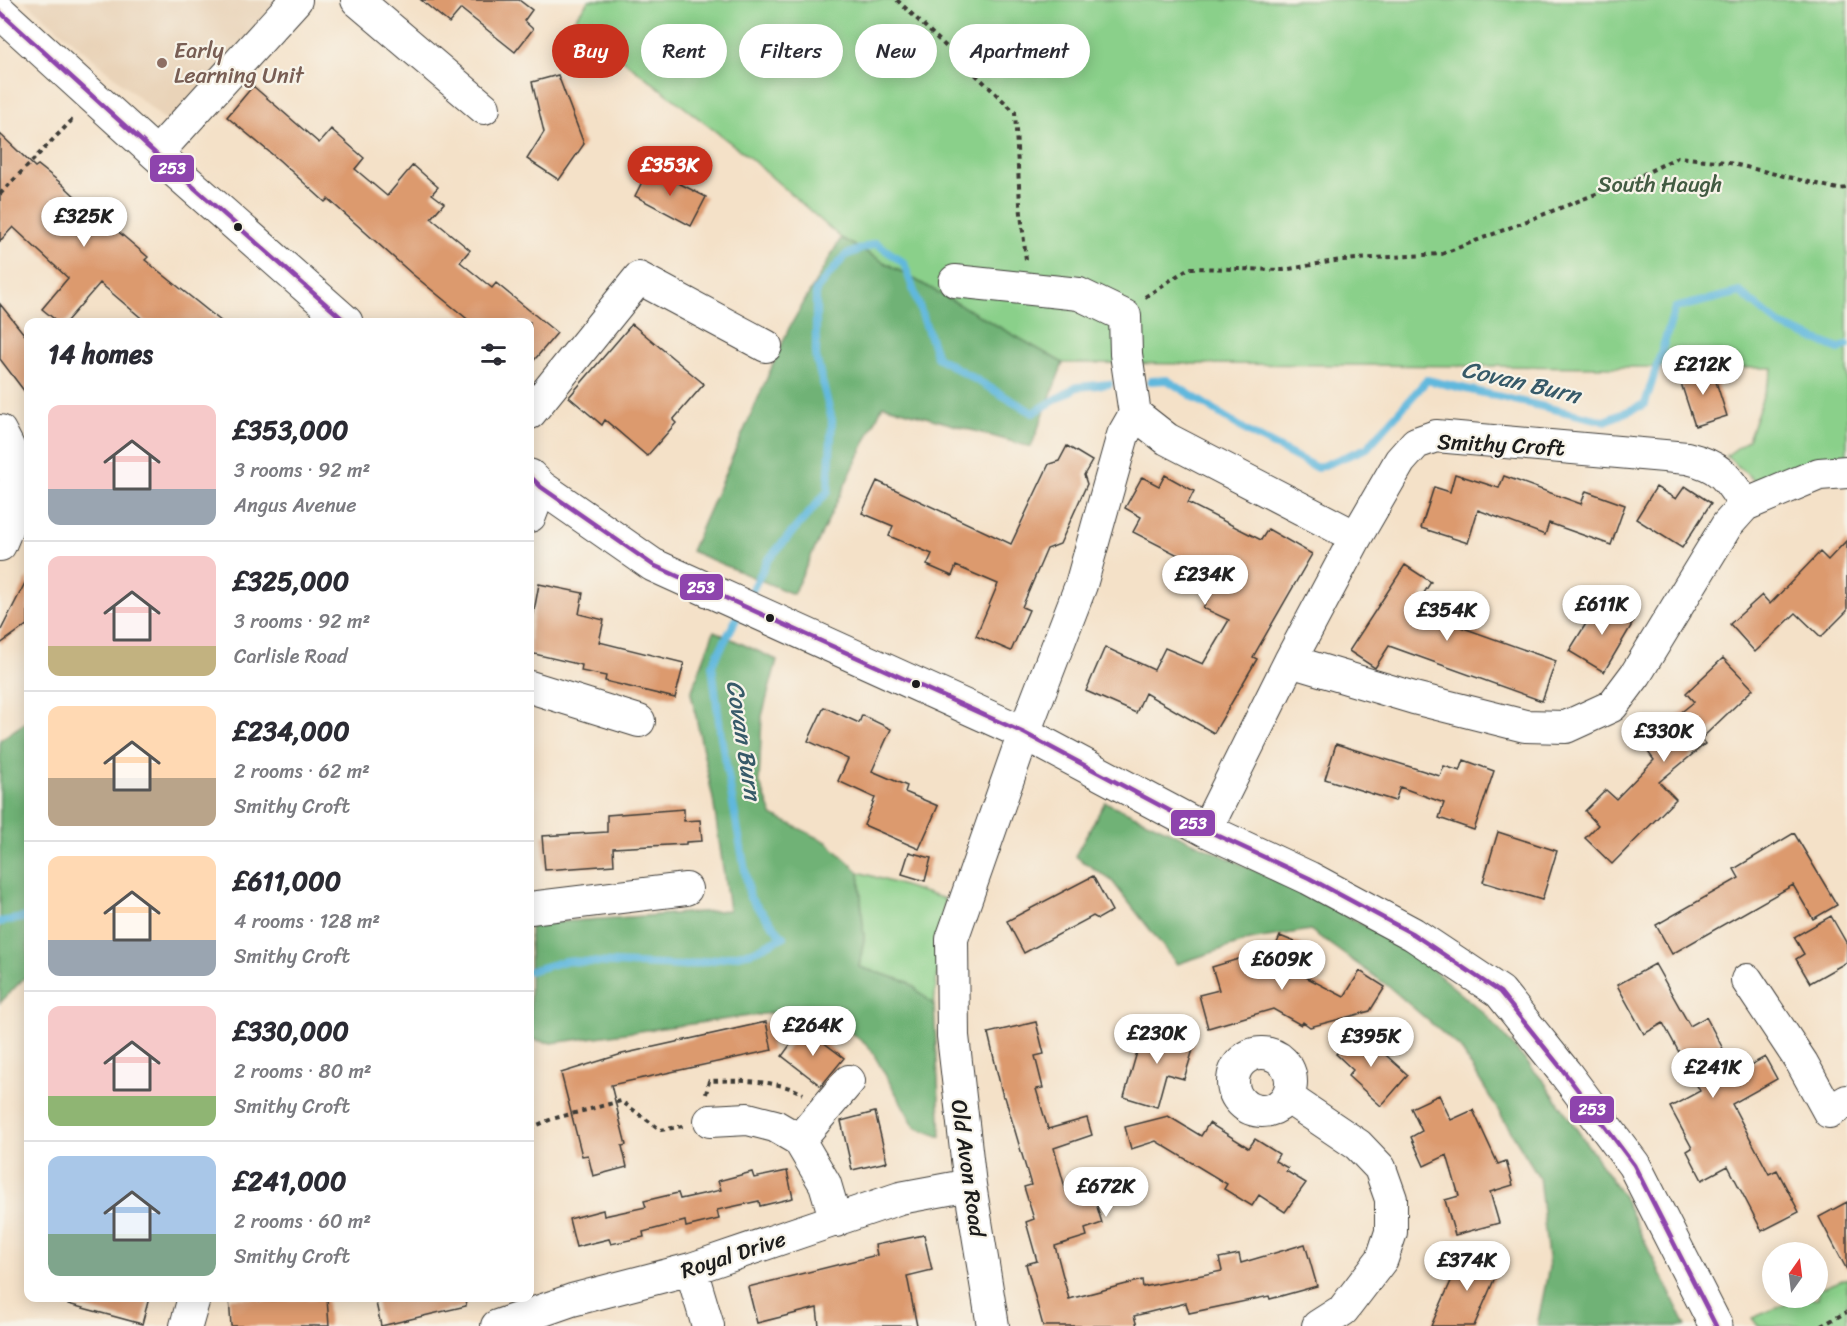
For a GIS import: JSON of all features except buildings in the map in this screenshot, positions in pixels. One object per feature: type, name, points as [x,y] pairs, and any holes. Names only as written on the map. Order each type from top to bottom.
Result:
[{"type":"main road","points":[[0,12],[341,318]]},
{"type":"main road","points":[[534,493],[653,566],[1024,733],[1206,830],[1309,878],[1413,934],[1500,992],[1634,1165],[1716,1326]]},
{"type":"street","points":[[156,154],[296,0]]},
{"type":"street","points":[[357,0],[484,108]]},
{"type":"street","points":[[534,408],[639,278],[766,346]]},
{"type":"street","points":[[955,281],[1079,294],[1125,316],[1126,354],[1135,414],[1167,439],[1356,537]]},
{"type":"street","name":"Old Avon Road","points":[[993,1326],[970,1185],[953,1036],[952,939],[1024,733],[1081,585],[1123,435],[1135,414]]},
{"type":"street","points":[[0,431],[13,458],[15,487],[11,515],[0,545]]},
{"type":"street","name":"Smithy Croft","points":[[1206,830],[1290,661],[1356,537],[1400,461],[1416,443],[1437,436],[1687,458],[1708,463],[1729,480],[1745,505]]},
{"type":"street","points":[[1290,661],[1414,698],[1525,726],[1566,727],[1612,706],[1636,674],[1727,525],[1745,505],[1819,474],[1847,472]]},
{"type":"street","points":[[534,688],[639,721]]},
{"type":"street","points":[[534,908],[686,889]]},
{"type":"street","points":[[1748,980],[1802,1063],[1829,1112],[1847,1101]]},
{"type":"street","points":[[800,1140],[849,1081]]},
{"type":"street","points":[[1287,1097],[1358,1145],[1380,1168],[1391,1199],[1391,1232],[1382,1259],[1343,1310],[1318,1326]]},
{"type":"street","points":[[710,1121],[748,1119],[775,1126],[800,1140],[825,1184],[836,1221]]},
{"type":"street","name":"Royal Drive","points":[[501,1315],[572,1300],[691,1269],[900,1198],[970,1185]]},
{"type":"street","points":[[691,1269],[708,1326]]},
{"type":"street","points":[[186,1326],[193,1302]]},
{"type":"path","points":[[897,0],[1015,112],[1020,204],[1029,289]]},
{"type":"path","points":[[0,194],[94,97]]},
{"type":"path","points":[[1125,316],[1141,299],[1189,268],[1283,270],[1341,260],[1442,254],[1632,180],[1678,157],[1725,162],[1838,189],[1847,188]]},
{"type":"path","points":[[534,1126],[552,1119],[621,1101],[661,1130],[710,1121]]},
{"type":"path","points":[[1821,1326],[1847,1312]]},
{"type":"shaded area","name":"Early Learning Unit","points":[[24,0],[278,0],[173,127]]},
{"type":"green space","name":"South Haugh","points":[[589,0],[1847,0],[1847,460],[1756,482],[1726,456],[1748,440],[1773,368],[1063,363],[841,238],[750,158],[647,78],[727,78],[727,24],[641,24],[641,74],[629,64],[629,24],[577,24],[573,21]]},
{"type":"green space","points":[[841,238],[1063,363],[1031,447],[883,405],[793,594],[691,551],[789,328]]},
{"type":"green space","points":[[714,631],[777,660],[762,716],[759,781],[772,815],[827,842],[859,872],[864,939],[859,967],[908,982],[934,1005],[941,1137],[915,1127],[870,1048],[833,1018],[793,1010],[552,1043],[534,1040],[534,924],[729,910],[713,799],[691,693]]},
{"type":"green space","points":[[24,724],[24,978],[0,1003],[0,740]]},
{"type":"green space","points":[[1105,802],[1305,893],[1408,949],[1485,1014],[1545,1083],[1622,1195],[1686,1326],[1537,1326],[1549,1267],[1539,1177],[1460,1048],[1388,986],[1310,930],[1250,940],[1177,964],[1112,881],[1075,856]]},
{"type":"green space","points":[[859,872],[945,899],[934,1005],[908,982],[859,967],[864,939]]},
{"type":"green space","points":[[1847,1278],[1847,1326],[1758,1326],[1752,1318],[1776,1308],[1828,1308],[1828,1286]]},
{"type":"waterway","name":"Covan Burn","points":[[747,601],[767,561],[828,491],[832,420],[816,357],[816,290],[846,255],[876,243],[904,263],[937,357],[1033,413],[1077,387],[1109,384]]},
{"type":"waterway","name":"Covan Burn","points":[[1151,381],[1167,380],[1250,433],[1317,468],[1367,448],[1427,380],[1605,421],[1645,404],[1675,308],[1740,292],[1780,325],[1839,349],[1847,345]]},
{"type":"waterway","name":"Covan Burn","points":[[534,970],[565,961],[683,966],[752,952],[783,937],[750,898],[721,737],[712,665],[739,614]]},
{"type":"waterway","name":"Covan Burn","points":[[0,922],[24,918]]},
{"type":"transit line","name":"253","points":[[0,12],[341,318]]},
{"type":"transit line","name":"253","points":[[534,480],[653,565],[1024,733],[1206,830],[1309,878],[1413,934],[1500,992],[1634,1165],[1716,1326]]},
{"type":"place","name":"Early Learning Unit","points":[[162,63]]}]
